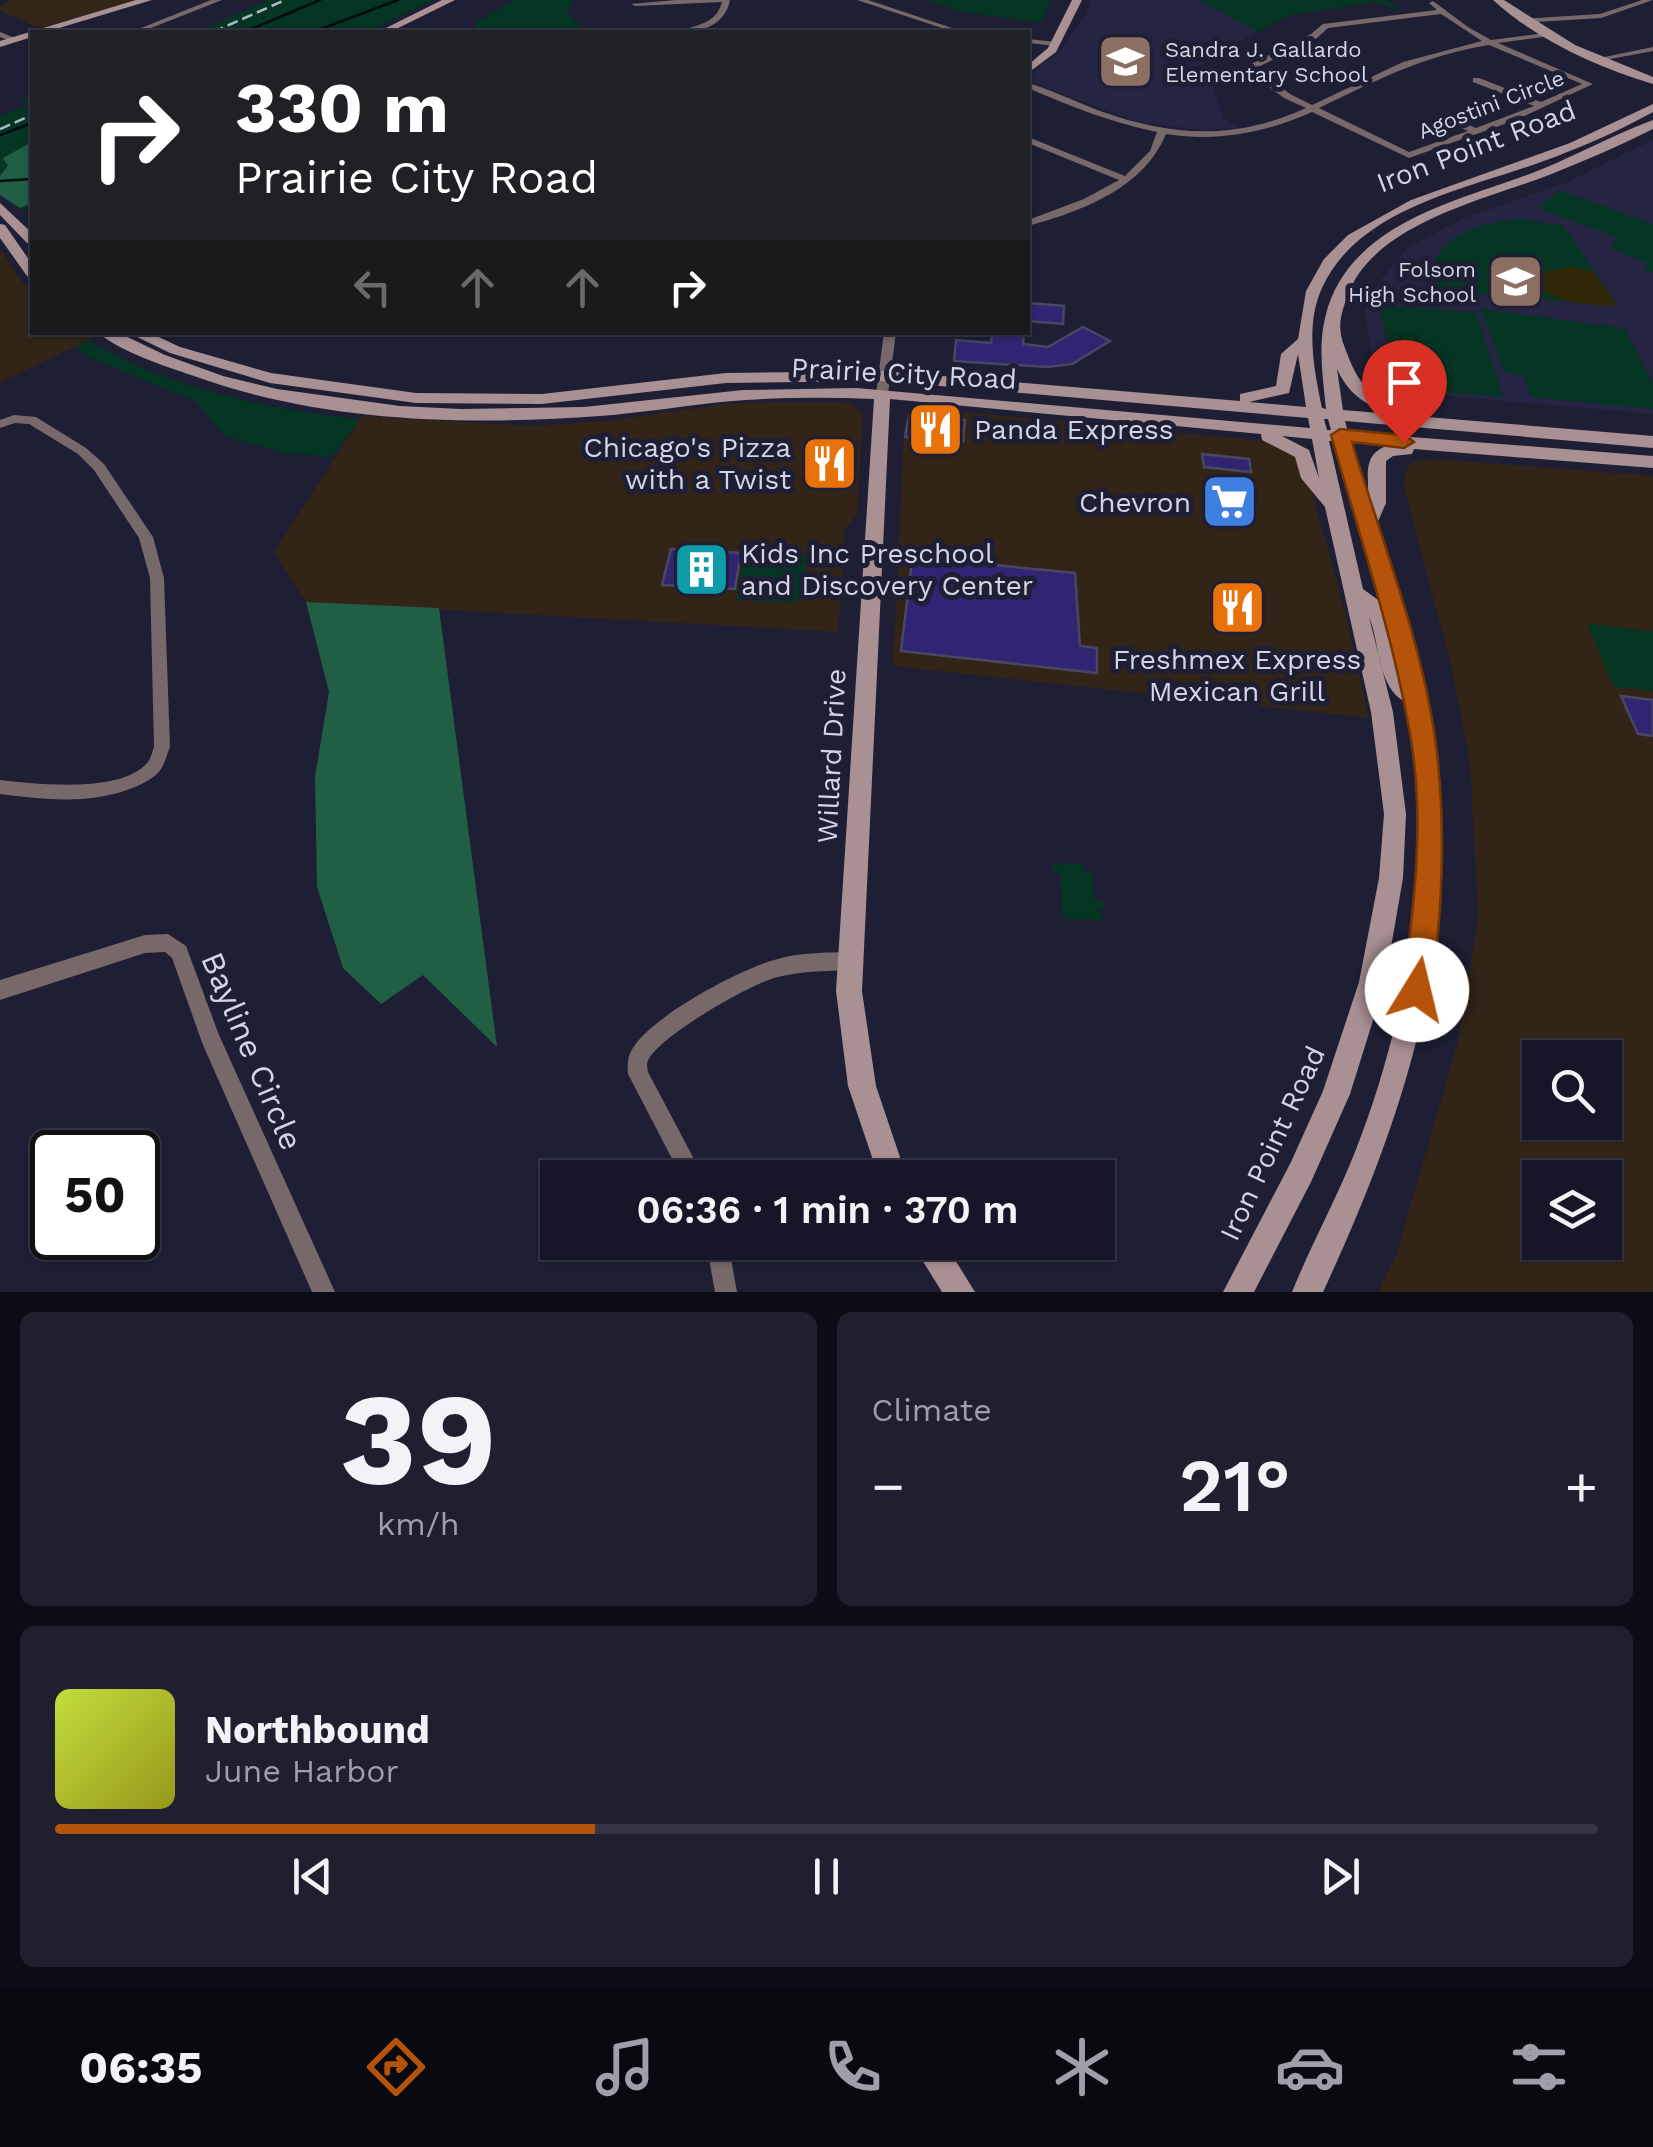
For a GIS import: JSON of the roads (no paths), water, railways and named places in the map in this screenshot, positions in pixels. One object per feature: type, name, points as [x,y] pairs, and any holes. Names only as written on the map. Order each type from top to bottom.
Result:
[{"type":"main road","points":[[45,30],[147,0]]},
{"type":"main road","points":[[388,30],[450,0]]},
{"type":"main road","points":[[1030,68],[1056,44],[1076,0]]},
{"type":"main road","points":[[1498,0],[1543,35],[1594,60],[1653,81]]},
{"type":"main road","points":[[6,42],[30,35]]},
{"type":"main road","name":"Iron Point Road","points":[[1307,1292],[1378,1135],[1412,1018],[1428,910],[1431,843],[1417,707],[1366,526],[1325,427],[1303,342],[1310,299],[1333,256],[1366,226],[1399,208],[1563,149],[1653,108]]},
{"type":"main road","name":"Iron Point Road","points":[[1238,1292],[1301,1172],[1336,1094],[1372,982],[1383,929],[1395,814],[1378,684],[1334,508],[1325,427],[1335,415],[1327,367],[1331,324],[1354,270],[1376,244],[1402,226],[1438,209],[1574,161],[1653,124]]},
{"type":"main road","points":[[0,207],[26,222],[2,236],[30,271]]},
{"type":"main road","points":[[1333,256],[1342,264],[1325,303],[1356,391],[1378,405],[1514,419],[1596,437]]},
{"type":"main road","name":"Prairie City Road","points":[[110,335],[154,358],[222,381],[344,406],[473,414],[630,408],[882,385],[1058,410],[1207,423],[1325,427]]},
{"type":"main road","name":"Prairie City Road","points":[[141,335],[240,370],[376,395],[542,399],[724,378],[1150,398],[1206,403],[1325,427],[1504,452],[1653,462]]},
{"type":"main road","points":[[1206,403],[1278,392],[1286,385],[1289,354],[1303,342]]},
{"type":"main road","points":[[630,408],[636,397],[686,391],[724,378]]},
{"type":"main road","name":"Willard Drive","points":[[882,385],[851,961],[851,1031],[871,1122],[886,1160]]},
{"type":"main road","points":[[1058,410],[1060,402],[1067,400],[1128,404],[1150,398]]},
{"type":"main road","points":[[1335,415],[1653,442]]},
{"type":"main road","points":[[1207,423],[1292,446],[1303,454],[1310,478],[1334,508]]},
{"type":"main road","points":[[1366,526],[1378,505],[1376,462],[1385,451],[1504,452]]},
{"type":"main road","points":[[1354,593],[1370,598],[1378,608],[1400,688],[1417,707]]},
{"type":"main road","points":[[938,1260],[960,1292]]},
{"type":"street","points":[[140,30],[218,0]]},
{"type":"street","points":[[635,4],[726,0],[726,11],[718,19],[687,30]]},
{"type":"street","points":[[861,0],[954,30]]},
{"type":"street","points":[[1522,21],[1602,16],[1649,0]]},
{"type":"street","points":[[1433,3],[1493,41]]},
{"type":"street","name":"Agostini Circle","points":[[1442,12],[1354,24],[1340,34],[1314,36],[1250,68],[1272,88],[1408,155],[1477,132],[1589,84],[1493,41]]},
{"type":"street","points":[[0,34],[6,42]]},
{"type":"street","points":[[1030,87],[1119,122],[1162,132],[1243,132],[1274,124],[1411,62],[1493,41],[1543,35]]},
{"type":"street","points":[[1030,41],[1056,44]]},
{"type":"street","points":[[1594,60],[1653,49]]},
{"type":"street","points":[[1476,80],[1542,106]]},
{"type":"street","points":[[1446,118],[1477,132]]},
{"type":"street","points":[[1030,221],[1127,180],[1151,158],[1162,132]]},
{"type":"street","points":[[1030,141],[1127,180]]},
{"type":"street","name":"Willard Drive","points":[[882,385],[890,335]]},
{"type":"street","points":[[0,424],[14,419],[32,420],[82,451],[99,467],[146,537],[158,578],[162,748],[154,767],[126,783],[59,794],[0,787]]},
{"type":"street","name":"Bayline Circle","points":[[0,990],[146,944],[159,941],[174,946],[184,961],[210,1038],[324,1292]]},
{"type":"street","points":[[684,1160],[638,1074],[637,1060],[643,1050],[758,974],[809,962],[851,961]]},
{"type":"street","points":[[720,1260],[726,1292]]},
{"type":"waterway","points":[[249,30],[320,0]]},
{"type":"waterway","points":[[318,30],[398,0]]},
{"type":"waterway","points":[[0,135],[30,124]]},
{"type":"waterway","points":[[0,181],[30,179]]},
{"type":"railway","points":[[218,30],[285,0]]},
{"type":"railway","points":[[0,129],[30,116]]},
{"type":"place","name":"Sandra J. Gallardo Elementary School","points":[[1126,62]]},
{"type":"place","name":"Folsom High School","points":[[1515,282]]},
{"type":"place","name":"Panda Express","points":[[935,429]]},
{"type":"place","name":"Chicago's Pizza with a Twist","points":[[830,463]]},
{"type":"place","name":"Chevron","points":[[1230,502]]},
{"type":"place","name":"Kids Inc Preschool and Discovery Center","points":[[702,569]]},
{"type":"place","name":"Freshmex Express Mexican Grill","points":[[1237,608]]}]
